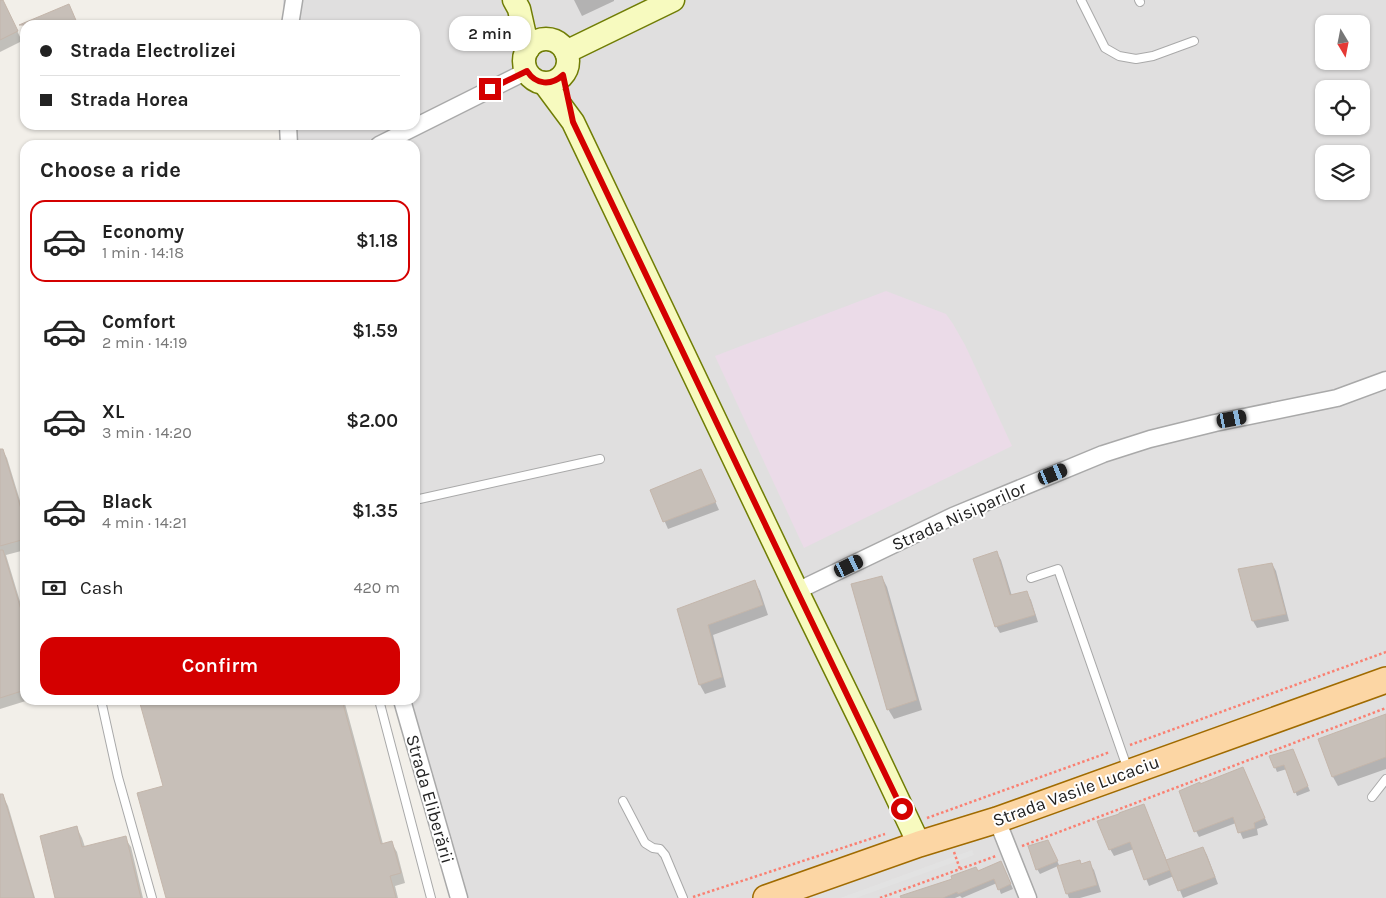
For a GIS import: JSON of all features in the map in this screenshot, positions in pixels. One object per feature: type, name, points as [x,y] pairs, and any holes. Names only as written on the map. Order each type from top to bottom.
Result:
[{"type":"main road","name":"Strada Vasile Lucaciu","points":[[766,898],[919,844],[997,820],[1386,680]]},
{"type":"street","points":[[291,20],[294,0]]},
{"type":"street","points":[[420,124],[542,64],[566,70],[568,64],[566,52],[673,0]]},
{"type":"street","points":[[516,4],[542,64],[573,122],[919,844]]},
{"type":"street","points":[[388,140],[408,130]]},
{"type":"street","name":"Strada Nisiparilor","points":[[797,591],[953,516],[1103,454],[1150,439],[1215,423],[1337,398],[1386,380]]},
{"type":"street","name":"Strada Eliberării","points":[[403,705],[459,898]]},
{"type":"street","points":[[997,820],[1028,898]]},
{"type":"lane","points":[[1081,0],[1105,48],[1119,56],[1136,59],[1153,56],[1194,41]]},
{"type":"lane","points":[[420,499],[600,459]]},
{"type":"lane","points":[[1031,578],[1058,569],[1129,772]]},
{"type":"lane","points":[[102,705],[118,778],[152,898]]},
{"type":"lane","points":[[379,705],[431,898]]},
{"type":"lane","points":[[1372,797],[1386,779]]},
{"type":"lane","points":[[623,801],[645,843],[653,848],[660,849],[665,855],[683,898]]},
{"type":"path","points":[[922,820],[1386,652]]},
{"type":"path","points":[[880,898],[1386,708]]},
{"type":"path","points":[[689,898],[890,832]]},
{"type":"path","points":[[953,852],[960,869]]},
{"type":"shaded area","points":[[283,0],[1386,0],[1386,898],[451,898],[394,705],[420,705],[420,140],[280,140],[280,130],[420,130],[420,20],[283,20]]},
{"type":"shaded area","points":[[886,291],[946,314],[965,345],[1012,446],[804,548],[715,356]]},
{"type":"shaded area","points":[[972,850],[974,855],[856,898],[840,898]]},
{"type":"building","points":[[0,0],[3,0],[18,31],[0,40]]},
{"type":"building","points":[[69,4],[76,20],[31,20]]},
{"type":"building","points":[[0,449],[3,449],[20,505],[20,540],[0,546]]},
{"type":"building","points":[[701,469],[716,502],[663,522],[650,490]]},
{"type":"building","points":[[0,550],[3,550],[20,606],[20,692],[0,698]]},
{"type":"building","points":[[997,551],[1010,595],[1027,591],[1035,615],[995,627],[973,559]]},
{"type":"building","points":[[1272,563],[1286,614],[1252,621],[1238,569]]},
{"type":"building","points":[[882,576],[917,700],[887,710],[851,584]]},
{"type":"building","points":[[755,580],[763,605],[708,625],[722,677],[699,685],[677,609]]},
{"type":"building","points":[[140,705],[343,705],[381,844],[392,841],[401,873],[390,876],[396,898],[166,898],[137,793],[163,786]]},
{"type":"building","points":[[1386,714],[1386,757],[1332,777],[1318,739]]},
{"type":"building","points":[[1293,749],[1308,786],[1294,793],[1284,765],[1274,768],[1269,756]]},
{"type":"building","points":[[1243,767],[1265,818],[1254,823],[1255,828],[1238,833],[1233,817],[1194,832],[1179,791]]},
{"type":"building","points":[[0,794],[3,794],[34,898],[0,898]]},
{"type":"building","points":[[1144,804],[1170,870],[1144,880],[1130,842],[1109,850],[1097,821]]},
{"type":"building","points":[[77,826],[82,847],[126,836],[141,898],[55,898],[40,836]]},
{"type":"building","points":[[1048,840],[1058,861],[1036,870],[1028,846]]},
{"type":"building","points":[[1203,847],[1215,877],[1178,891],[1166,860]]},
{"type":"building","points":[[1080,860],[1081,864],[1090,861],[1097,885],[1066,894],[1057,866]]},
{"type":"building","points":[[1001,861],[1011,884],[998,890],[994,879],[943,898],[901,898],[900,896],[952,879],[951,876],[976,867],[978,871]]},
{"type":"route","points":[[490,89],[527,71],[534,79],[544,83],[558,80],[563,75],[573,122],[902,809]]}]
